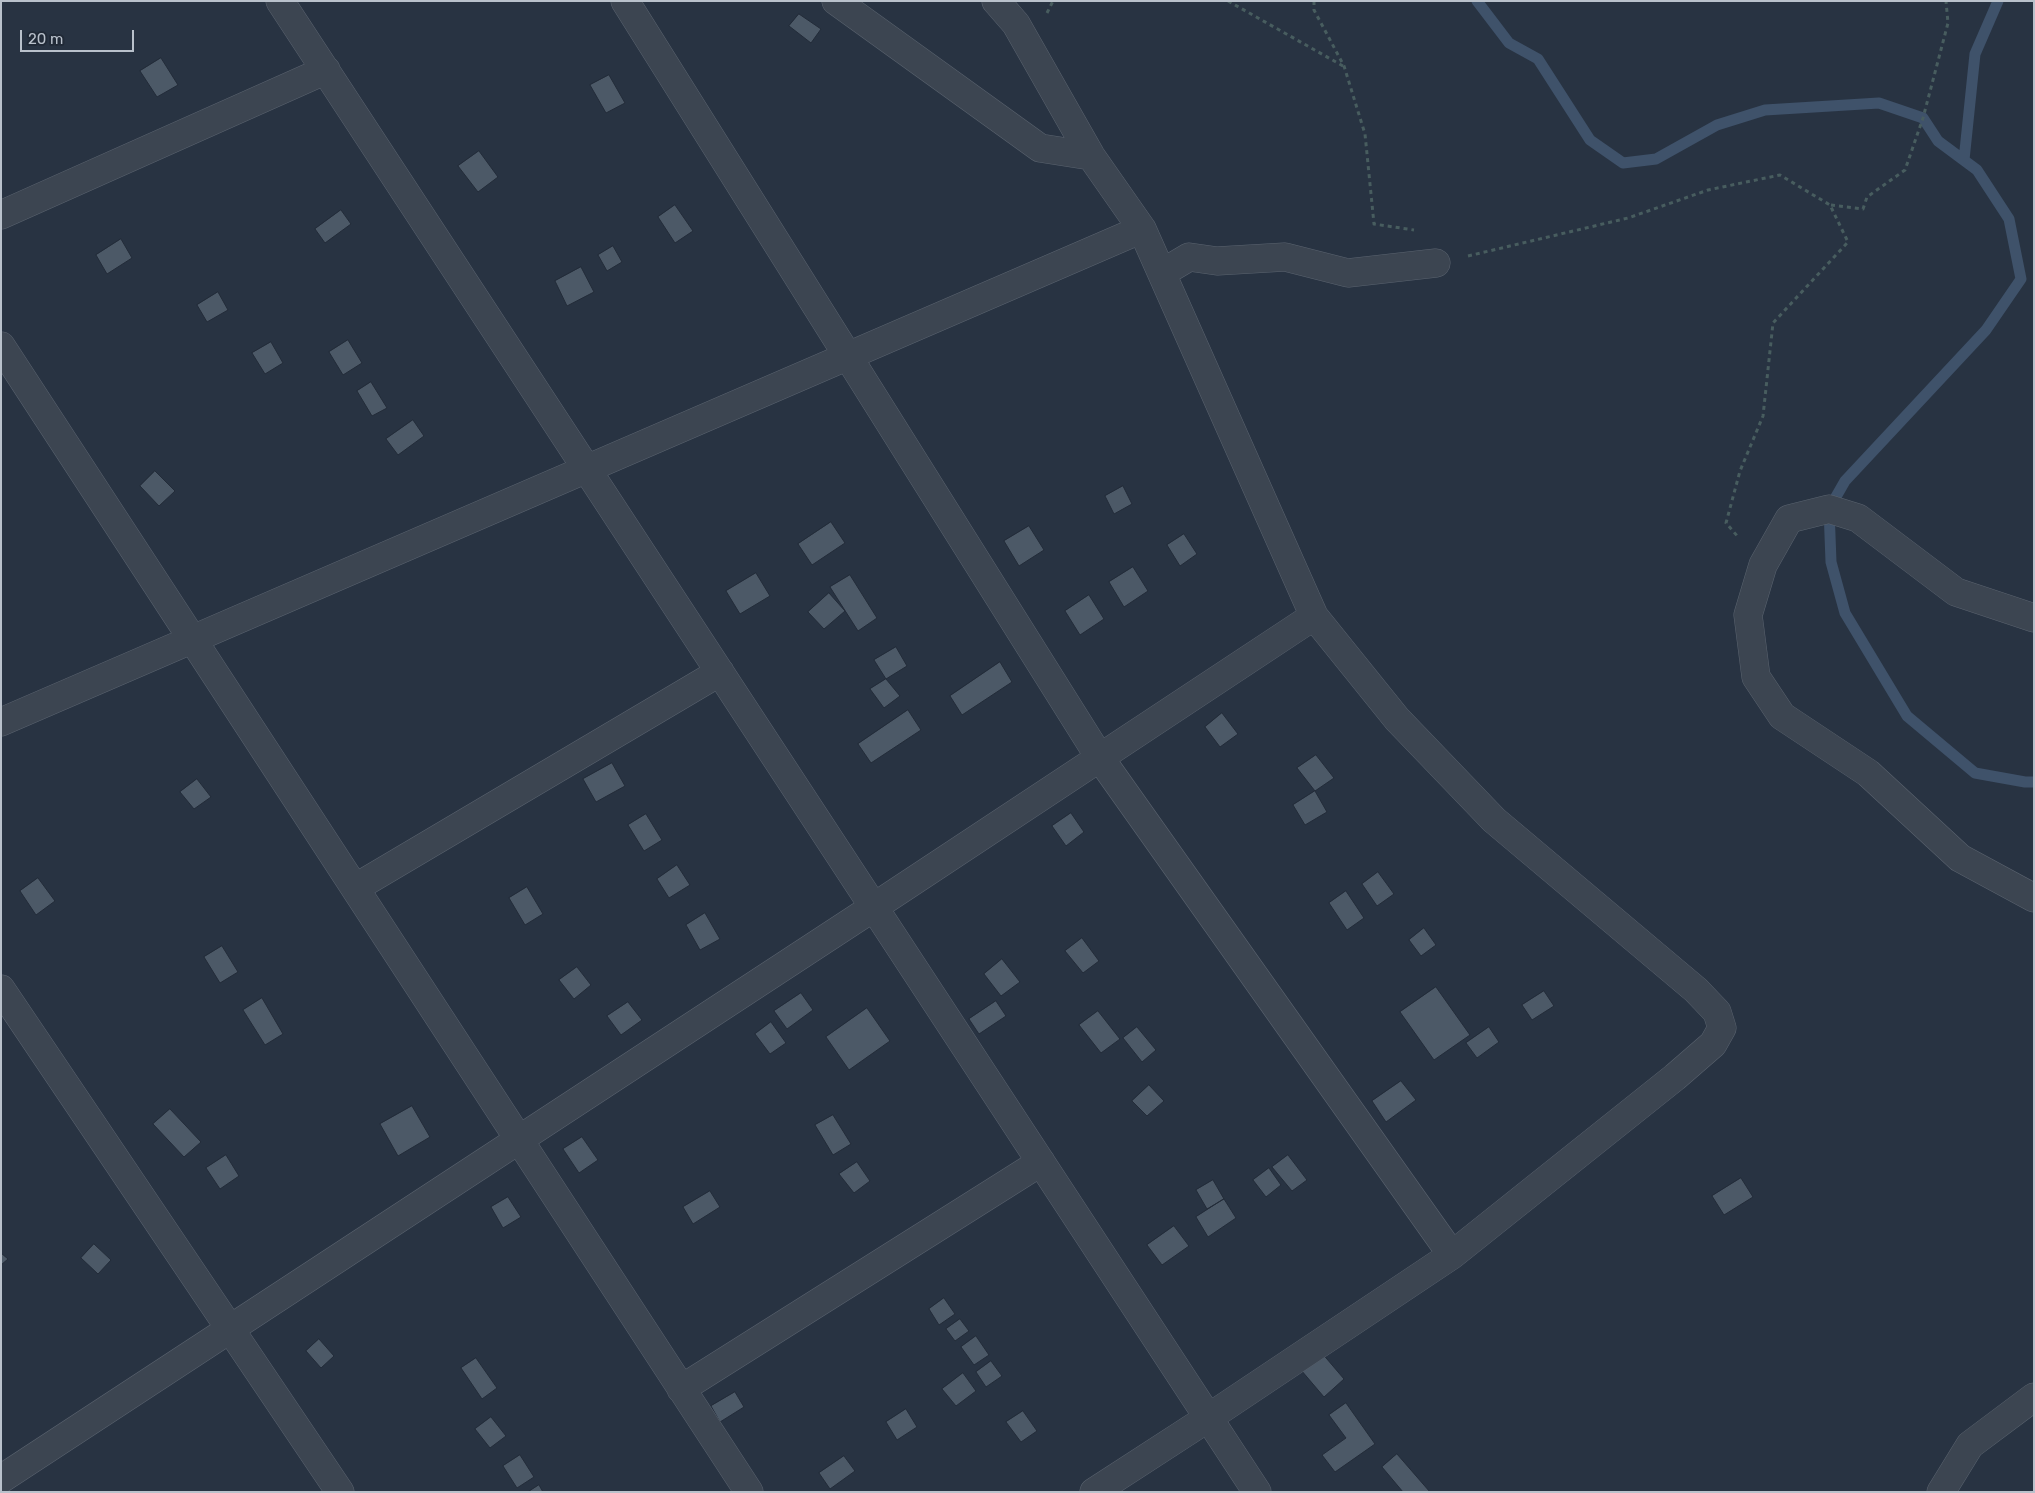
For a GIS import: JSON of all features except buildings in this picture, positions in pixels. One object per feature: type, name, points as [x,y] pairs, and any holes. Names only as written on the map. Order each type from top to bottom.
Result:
[{"type":"street","points":[[280,1],[1256,1492]]},
{"type":"street","points":[[625,1],[846,357],[1100,758],[1452,1254]]},
{"type":"street","points":[[836,1],[1040,148],[1091,156]]},
{"type":"street","points":[[996,1],[1016,24],[1091,156],[1142,229],[1314,616],[1397,719],[1494,820],[1696,990],[1714,1008],[1721,1021],[1720,1034],[1694,1060],[1452,1254],[1094,1492]]},
{"type":"street","points":[[1,215],[326,70]]},
{"type":"street","points":[[1,722],[1142,229]]},
{"type":"street","points":[[1162,272],[1189,257],[1217,262],[1286,257],[1348,273],[1436,263]]},
{"type":"street","points":[[1,346],[749,1492]]},
{"type":"street","points":[[2034,618],[1956,592],[1858,518],[1829,509],[1790,519],[1763,565],[1748,615],[1756,677],[1782,716],[1868,773],[1960,858],[2034,898]]},
{"type":"street","points":[[1,1478],[874,908],[1314,616]]},
{"type":"street","points":[[355,888],[720,672]]},
{"type":"street","points":[[1,989],[340,1492]]},
{"type":"street","points":[[682,1389],[1041,1162]]},
{"type":"street","points":[[1941,1492],[1970,1445],[2034,1397]]},
{"type":"path","points":[[1228,1],[1344,66]]},
{"type":"path","points":[[1314,1],[1314,10],[1344,66],[1366,134],[1374,224],[1417,230],[1436,263],[1628,218],[1708,190],[1780,175],[1830,205],[1863,209],[1867,196],[1905,170],[1923,118],[1948,23],[1946,1]]},
{"type":"path","points":[[1763,565],[1726,524],[1740,471],[1763,416],[1773,323],[1848,242],[1830,205]]},
{"type":"waterway","points":[[1477,1],[1509,43],[1538,59],[1590,140],[1623,163],[1656,159],[1717,125],[1765,110],[1879,103],[1923,118],[1938,141],[1977,170],[2009,219],[2021,279],[1986,330],[1845,481],[1829,509],[1831,562],[1845,613],[1907,716],[1975,773],[2034,782]]},
{"type":"waterway","points":[[1964,160],[1975,54],[1998,1]]}]
